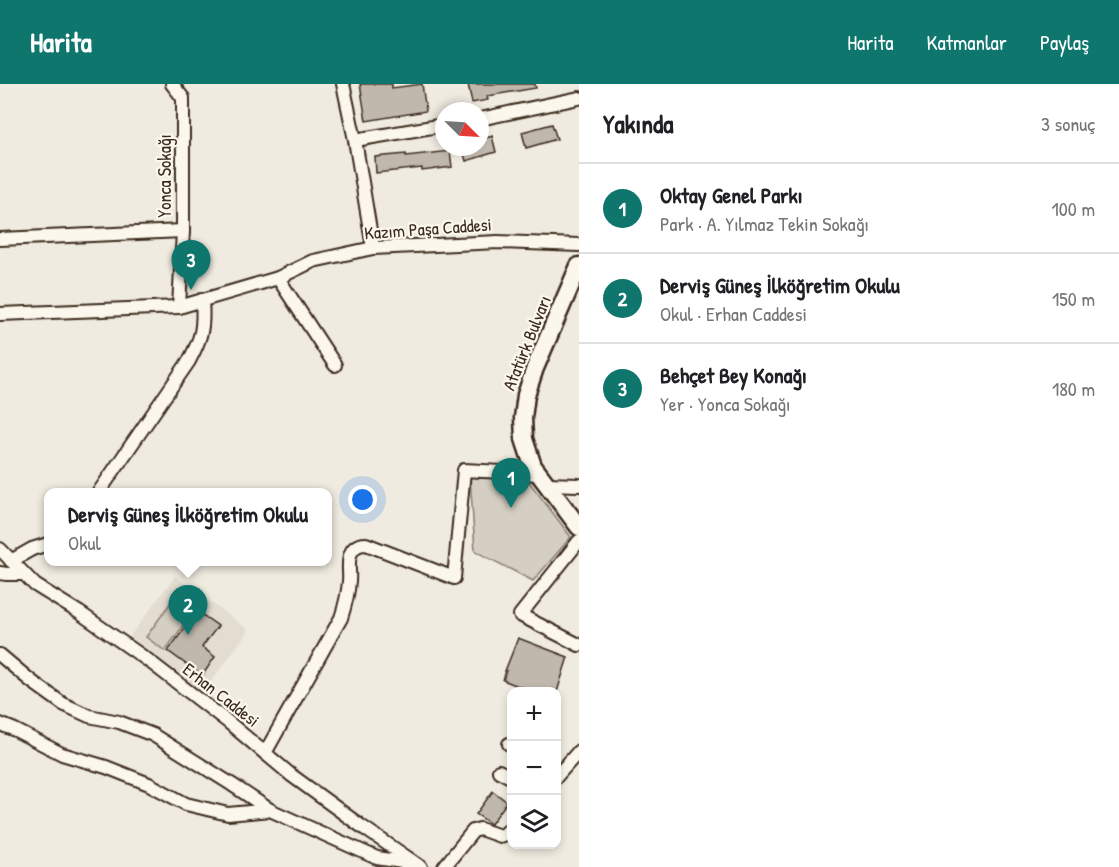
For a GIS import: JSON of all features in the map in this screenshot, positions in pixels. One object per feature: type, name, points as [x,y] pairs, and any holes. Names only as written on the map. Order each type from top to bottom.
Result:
[{"type":"main road","name":"Atatürk Bulvarı","points":[[579,266],[535,368],[523,407],[522,418],[529,457],[579,527]]},
{"type":"street","name":"Yonca Sokağı","points":[[172,84],[183,98],[183,231],[179,307]]},
{"type":"street","points":[[343,84],[373,248]]},
{"type":"street","points":[[489,117],[579,99]]},
{"type":"street","points":[[355,141],[435,127]]},
{"type":"street","points":[[0,239],[183,231]]},
{"type":"street","name":"Kazım Paşa Caddesi","points":[[0,314],[179,307],[278,279],[313,261],[373,248],[498,242],[579,245]]},
{"type":"street","points":[[278,279],[335,365]]},
{"type":"street","points":[[102,488],[189,361],[199,342],[204,322],[201,300]]},
{"type":"street","points":[[265,753],[341,618],[347,597],[350,557],[353,549],[366,544],[454,578],[464,470],[579,484]]},
{"type":"street","points":[[579,542],[520,615],[579,645]]},
{"type":"street","points":[[11,561],[44,545]]},
{"type":"street","name":"Erhan Caddesi","points":[[0,549],[35,585],[149,661],[228,722],[291,775],[343,814],[420,866]]},
{"type":"street","points":[[0,573],[24,574]]},
{"type":"street","points":[[0,655],[63,704],[88,716],[119,722],[153,735],[270,810],[376,858],[420,866]]},
{"type":"street","points":[[0,724],[62,754],[106,767],[149,784],[186,804],[228,814],[270,810]]},
{"type":"street","points":[[562,763],[579,752]]},
{"type":"street","points":[[500,771],[507,775]]},
{"type":"street","points":[[444,867],[473,831],[480,829],[500,836],[507,832]]},
{"type":"shaded area","points":[[470,475],[527,479],[571,537],[533,581],[475,551]]},
{"type":"shaded area","points":[[175,576],[249,630],[202,694],[128,639]]},
{"type":"shaded area","points":[[174,598],[193,612],[165,651],[146,637]]},
{"type":"building","points":[[360,84],[392,84],[392,88],[422,84],[426,111],[366,121]]},
{"type":"building","points":[[468,84],[535,84],[536,88],[487,96],[488,100],[472,102]]},
{"type":"building","points":[[552,124],[557,139],[526,148],[522,132]]},
{"type":"building","points":[[492,136],[496,152],[489,154],[489,137]]},
{"type":"building","points":[[435,153],[435,156],[451,156],[452,167],[376,173],[375,157],[406,154],[406,156]]},
{"type":"building","points":[[465,156],[483,156],[466,161]]},
{"type":"building","points":[[197,611],[218,626],[202,647],[215,657],[202,676],[168,651]]},
{"type":"building","points":[[518,638],[568,657],[559,687],[520,687],[503,680]]},
{"type":"building","points":[[493,791],[507,802],[491,824],[476,814]]},
{"type":"place","name":"Behçet Bey Konağı","points":[[191,290]]},
{"type":"place","name":"Oktay Genel Parkı","points":[[511,508]]},
{"type":"place","name":"Derviş Güneş İlköğretim Okulu","points":[[188,635]]}]
